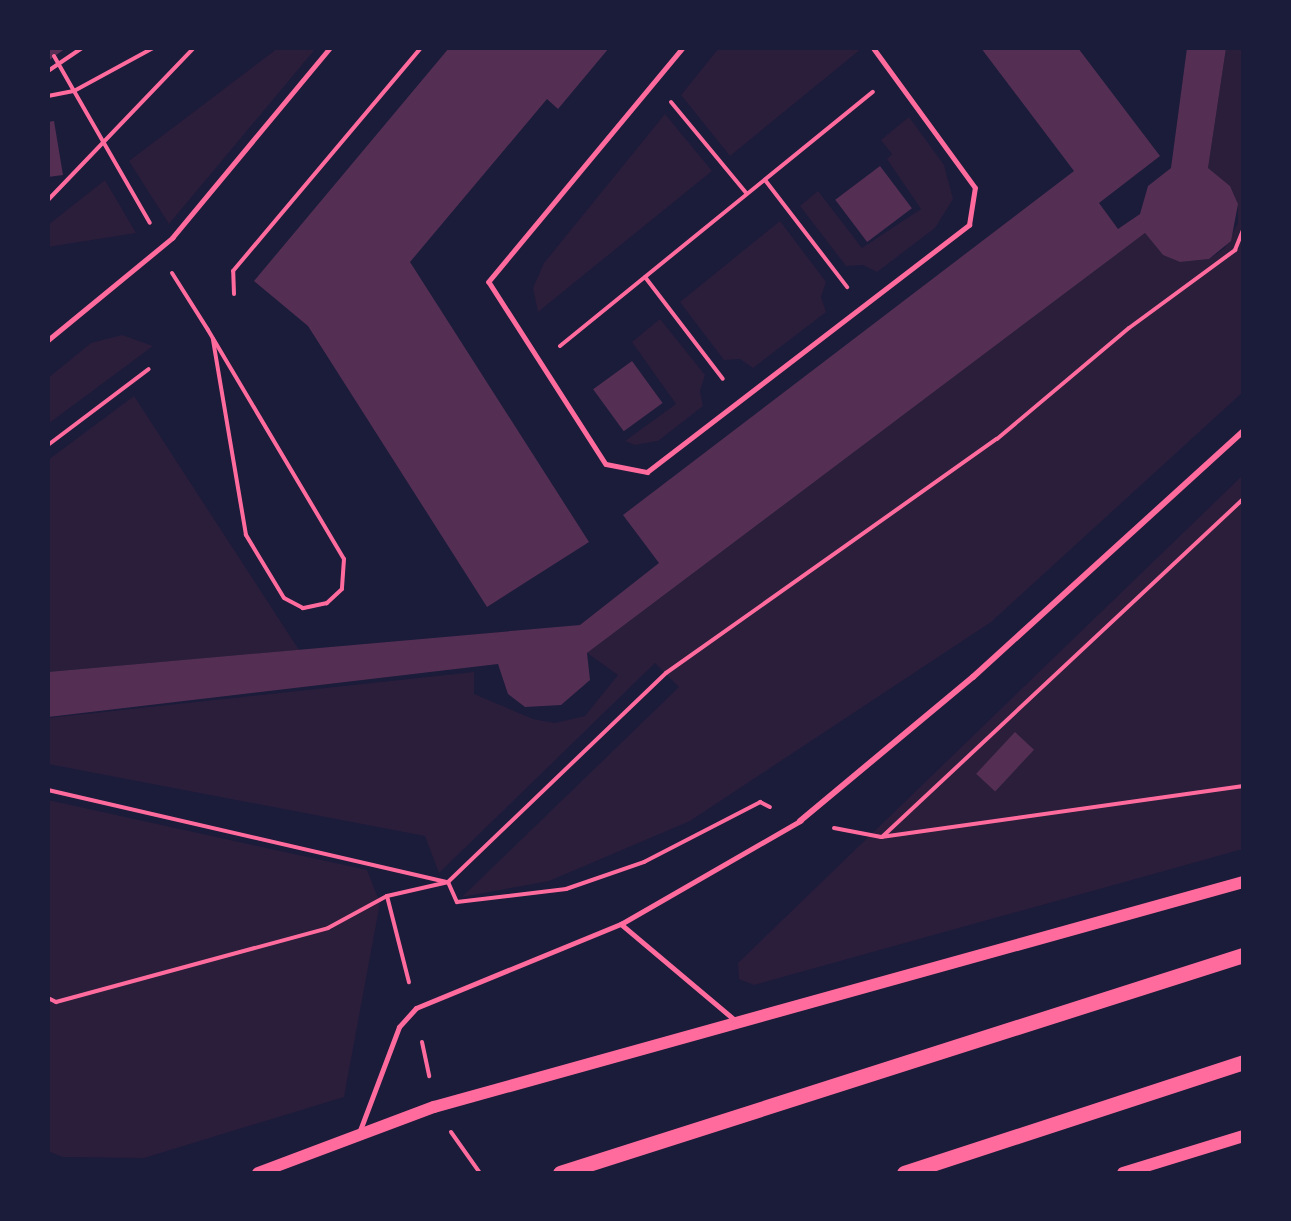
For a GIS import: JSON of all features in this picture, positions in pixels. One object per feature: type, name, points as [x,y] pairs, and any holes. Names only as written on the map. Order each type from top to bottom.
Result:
[{"type":"main road","points":[[258,1173],[357,1139],[434,1107],[1243,882]]},
{"type":"main road","points":[[560,1173],[727,1117],[1243,956]]},
{"type":"main road","points":[[904,1173],[1243,1062]]},
{"type":"main road","points":[[1123,1173],[1243,1136]]},
{"type":"street","points":[[800,820],[973,677],[1243,431]]},
{"type":"lane","points":[[48,340],[163,245],[330,48]]},
{"type":"lane","points":[[683,48],[489,282],[606,464],[647,472],[969,225],[975,188],[873,48]]},
{"type":"lane","points":[[357,1139],[399,1027],[416,1008],[621,924],[800,820]]},
{"type":"lane","points":[[621,924],[737,1022]]},
{"type":"path","points":[[48,71],[82,48]]},
{"type":"path","points":[[48,96],[74,91],[153,48]]},
{"type":"path","points":[[48,200],[194,48]]},
{"type":"path","points":[[234,294],[233,271],[421,48]]},
{"type":"path","points":[[54,56],[163,245]]},
{"type":"path","points":[[541,362],[893,76]]},
{"type":"path","points":[[655,82],[747,194]]},
{"type":"path","points":[[765,180],[862,307]]},
{"type":"path","points":[[48,998],[56,1002],[328,928],[387,896],[448,882],[666,674],[997,439],[1129,328],[1235,250],[1243,230]]},
{"type":"path","points":[[158,250],[213,339],[344,559],[342,589],[327,603],[303,608],[284,598],[246,535],[213,339]]},
{"type":"path","points":[[645,277],[740,400]]},
{"type":"path","points":[[48,445],[149,369]]},
{"type":"path","points":[[881,837],[1243,499]]},
{"type":"path","points":[[448,882],[457,902],[566,889],[644,862],[760,802],[800,820],[881,837],[1243,786]]},
{"type":"path","points":[[48,790],[448,882]]},
{"type":"shaded area","points":[[278,48],[316,48],[169,224],[129,161]]},
{"type":"shaded area","points":[[719,48],[861,49],[730,156],[681,95]]},
{"type":"shaded area","points":[[1226,48],[1243,48],[1243,392],[991,622],[690,821],[549,881],[462,897],[679,687],[655,663],[439,873],[425,836],[48,764],[48,718],[474,672],[474,694],[533,719],[555,723],[585,716],[618,675],[587,653],[1145,233],[1163,255],[1180,262],[1209,259],[1225,248],[1238,223],[1238,204],[1230,186],[1208,168]]},
{"type":"shaded area","points":[[665,114],[712,171],[538,312],[533,288],[544,263]]},
{"type":"shaded area","points":[[909,117],[944,165],[953,199],[935,228],[877,272],[863,265],[846,266],[800,206],[818,191],[862,248],[921,209],[887,159],[892,154],[881,140]]},
{"type":"shaded area","points":[[105,180],[136,233],[48,247],[48,225]]},
{"type":"shaded area","points":[[780,221],[826,282],[821,297],[826,312],[753,368],[740,359],[724,360],[680,302]]},
{"type":"shaded area","points":[[660,319],[705,375],[700,391],[703,406],[658,441],[635,445],[625,441],[676,404],[632,342]]},
{"type":"shaded area","points":[[122,335],[153,346],[48,424],[48,378],[91,343]]},
{"type":"shaded area","points":[[134,396],[299,650],[48,672],[48,460]]},
{"type":"shaded area","points":[[1243,475],[1243,849],[754,985],[739,979],[738,963]]},
{"type":"shaded area","points":[[48,800],[367,870],[380,903],[344,1097],[144,1158],[63,1157],[48,1151]]},
{"type":"building","points":[[48,48],[66,48],[48,61]]},
{"type":"building","points":[[449,48],[609,48],[558,109],[547,99],[410,262],[589,542],[487,607],[308,326],[254,281]]},
{"type":"building","points":[[981,48],[1078,48],[1160,156],[1099,203],[1118,229],[1140,214],[1148,186],[1171,168],[1187,48],[1226,48],[1208,168],[1230,186],[1238,204],[1231,241],[1209,259],[1180,262],[1163,255],[1145,233],[587,653],[590,680],[561,705],[525,707],[508,694],[498,664],[48,717],[48,672],[580,625],[659,563],[623,515],[1074,171]]},
{"type":"building","points":[[54,121],[63,175],[48,177],[48,122]]},
{"type":"building","points":[[880,166],[912,208],[867,242],[835,200]]},
{"type":"building","points":[[632,361],[663,403],[624,431],[593,389]]},
{"type":"building","points":[[1015,732],[1034,750],[995,791],[976,774]]}]
